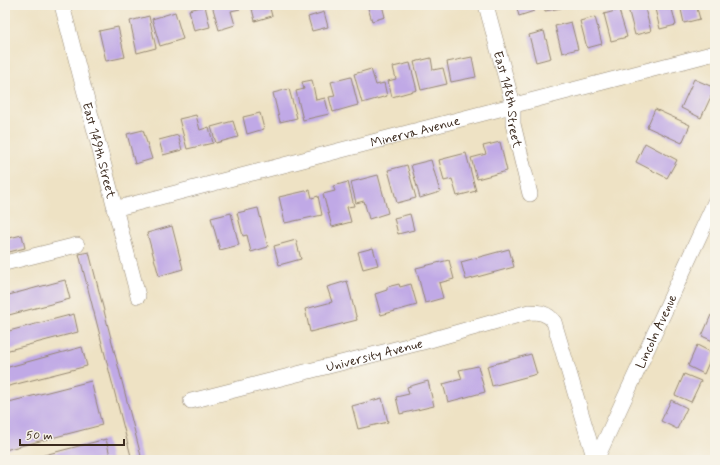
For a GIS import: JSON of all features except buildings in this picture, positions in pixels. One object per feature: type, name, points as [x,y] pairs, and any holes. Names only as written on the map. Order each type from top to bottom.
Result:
[{"type":"street","name":"East 149th Street","points":[[63,5],[114,209],[138,296]]},
{"type":"street","name":"East 148th Street","points":[[486,5],[513,105],[513,124],[530,194]]},
{"type":"street","name":"Minerva Avenue","points":[[114,209],[715,53]]},
{"type":"street","name":"Lincoln Avenue","points":[[596,460],[715,202]]},
{"type":"street","points":[[5,263],[77,245]]},
{"type":"street","name":"University Avenue","points":[[191,401],[423,342],[529,312],[546,314],[554,322],[596,460]]}]
